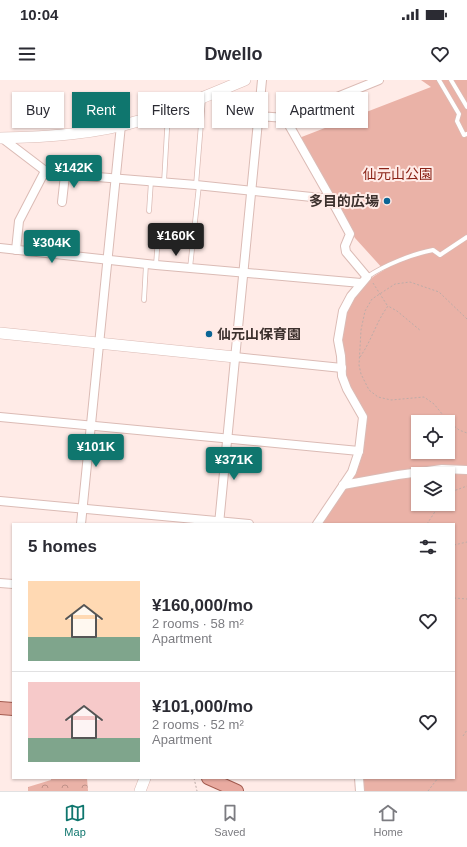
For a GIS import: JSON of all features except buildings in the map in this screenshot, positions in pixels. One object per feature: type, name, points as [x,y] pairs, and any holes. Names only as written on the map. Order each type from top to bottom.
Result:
[{"type":"main road","points":[[0,708],[12,709]]},
{"type":"main road","points":[[210,779],[237,791]]},
{"type":"street","points":[[204,97],[245,80]]},
{"type":"street","points":[[261,92],[262,80]]},
{"type":"street","points":[[349,92],[379,80]]},
{"type":"street","points":[[1,138],[70,134],[108,128]]},
{"type":"street","points":[[81,523],[121,128]]},
{"type":"street","points":[[0,501],[219,523],[258,128]]},
{"type":"street","points":[[291,128],[350,234],[345,246],[346,252],[366,278]]},
{"type":"street","points":[[1,138],[48,173],[197,185],[331,199]]},
{"type":"street","points":[[16,250],[19,221],[45,171]]},
{"type":"street","points":[[62,202],[65,175]]},
{"type":"street","points":[[0,248],[190,268],[366,278]]},
{"type":"street","points":[[318,523],[352,472],[359,451],[363,417],[347,389],[342,376],[338,340],[343,311],[351,296],[366,278]]},
{"type":"street","points":[[0,333],[342,368]]},
{"type":"street","points":[[0,417],[359,451]]},
{"type":"street","points":[[343,485],[442,469],[467,470]]},
{"type":"street","points":[[0,583],[12,584]]},
{"type":"street","points":[[140,791],[145,779]]},
{"type":"street","points":[[359,779],[360,791]]},
{"type":"lane","points":[[440,80],[459,114],[457,121],[464,135],[467,134]]},
{"type":"lane","points":[[451,80],[467,108]]},
{"type":"lane","points":[[164,182],[167,128]]},
{"type":"lane","points":[[190,268],[201,128]]},
{"type":"lane","points":[[149,211],[151,181]]},
{"type":"lane","points":[[156,265],[158,236]]},
{"type":"lane","points":[[366,278],[420,252],[433,250],[440,255],[467,237]]},
{"type":"lane","points":[[144,300],[146,264]]},
{"type":"path","points":[[366,278],[380,293],[388,306],[397,311],[421,331]]},
{"type":"path","points":[[467,319],[439,292],[410,282],[395,284],[372,299],[365,311],[361,330],[359,365],[361,374],[369,390],[378,397],[391,400],[424,397],[434,404],[447,420],[458,430],[467,433]]},
{"type":"path","points":[[360,357],[369,344],[381,315],[388,306]]},
{"type":"path","points":[[455,490],[467,486]]},
{"type":"path","points":[[428,523],[435,511]]},
{"type":"path","points":[[455,545],[467,542]]},
{"type":"path","points":[[455,598],[467,598]]},
{"type":"path","points":[[463,736],[467,730]]},
{"type":"path","points":[[194,779],[198,791]]},
{"type":"path","points":[[428,791],[437,779]]},
{"type":"green space","name":"仙元山公園","points":[[421,80],[467,80],[467,791],[362,791],[361,779],[455,779],[455,523],[320,523],[342,489],[365,425],[354,401],[346,376],[341,345],[342,330],[351,302],[370,279],[384,270],[355,238],[299,138],[325,128],[368,128],[368,111],[431,87]]},
{"type":"green space","points":[[87,779],[88,791],[28,791],[28,787],[51,780]]},
{"type":"place","name":"多目的広場","points":[[387,201]]},
{"type":"place","name":"仙元山保育園","points":[[209,334]]}]
